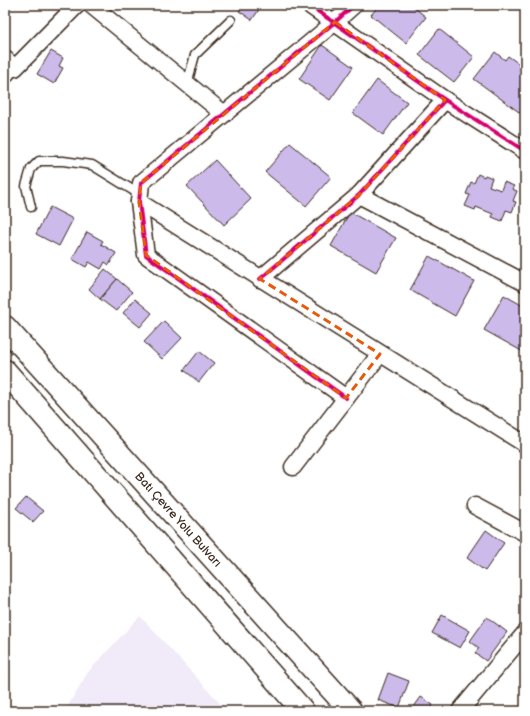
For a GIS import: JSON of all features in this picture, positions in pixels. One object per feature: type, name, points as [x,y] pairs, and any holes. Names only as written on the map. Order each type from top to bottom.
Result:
[{"type":"highway","name":"Batı Çevre Yolu Bulvarı","points":[[5,327],[351,711]]},
{"type":"highway","points":[[5,372],[303,711]]},
{"type":"street","points":[[10,63],[77,5]]},
{"type":"street","points":[[91,5],[224,114]]},
{"type":"street","points":[[309,5],[445,100],[525,151]]},
{"type":"street","points":[[346,398],[146,255],[139,198],[141,183],[354,5]]},
{"type":"street","points":[[260,279],[359,194],[445,100]]},
{"type":"street","points":[[359,194],[525,283]]},
{"type":"street","points":[[139,198],[260,279],[525,444]]},
{"type":"street","points":[[293,468],[380,354]]},
{"type":"street","points":[[475,506],[525,533]]},
{"type":"street","points":[[460,711],[525,633]]},
{"type":"lane","points":[[187,84],[195,55],[231,20]]},
{"type":"lane","points":[[5,82],[10,63]]},
{"type":"lane","points":[[30,207],[26,186],[31,169],[39,161],[63,161],[92,165],[139,198]]},
{"type":"highlighted area","points":[[335,22],[445,100],[359,195],[260,279],[380,354],[346,398],[146,255],[139,202],[141,183]]},
{"type":"shaded area","points":[[140,616],[227,711],[65,711],[88,672]]},
{"type":"building","points":[[243,5],[262,5],[252,20],[239,11]]},
{"type":"building","points":[[379,5],[411,5],[426,17],[406,43],[371,15]]},
{"type":"building","points":[[439,29],[474,57],[454,82],[419,55]]},
{"type":"building","points":[[322,45],[353,67],[330,100],[299,79]]},
{"type":"building","points":[[51,51],[63,58],[59,66],[63,68],[54,84],[37,74]]},
{"type":"building","points":[[495,52],[505,60],[508,56],[525,68],[525,111],[523,115],[474,79]]},
{"type":"building","points":[[377,80],[407,102],[383,135],[353,113]]},
{"type":"building","points":[[290,143],[331,177],[306,206],[265,172]]},
{"type":"building","points":[[215,160],[251,199],[224,225],[187,186]]},
{"type":"building","points":[[478,174],[484,177],[485,175],[492,178],[489,186],[501,190],[504,182],[514,186],[512,189],[517,191],[513,201],[516,202],[512,212],[506,210],[502,221],[492,217],[493,214],[476,207],[475,210],[465,206],[470,195],[466,194],[471,182],[474,183]]},
{"type":"building","points":[[50,207],[73,219],[59,246],[36,234]]},
{"type":"building","points":[[350,212],[396,238],[376,272],[331,246]]},
{"type":"building","points":[[87,232],[103,241],[101,244],[116,253],[109,265],[105,262],[101,269],[89,262],[86,267],[72,259]]},
{"type":"building","points":[[429,256],[474,281],[455,316],[410,290]]},
{"type":"building","points":[[105,269],[117,279],[100,299],[89,289]]},
{"type":"building","points":[[117,279],[132,292],[116,311],[100,299]]},
{"type":"building","points":[[504,295],[525,307],[525,353],[484,330]]},
{"type":"building","points":[[135,299],[152,313],[140,327],[123,313]]},
{"type":"building","points":[[164,321],[182,338],[162,359],[144,342]]},
{"type":"building","points":[[199,351],[214,363],[199,382],[184,370]]},
{"type":"building","points":[[26,497],[43,511],[33,522],[16,508]]},
{"type":"building","points":[[486,530],[504,543],[485,571],[467,558]]},
{"type":"building","points":[[442,615],[470,631],[460,648],[432,633]]},
{"type":"building","points":[[487,617],[507,632],[486,661],[475,653],[479,648],[470,641]]},
{"type":"building","points":[[388,673],[409,681],[399,708],[378,700]]},
{"type":"building","points":[[421,697],[433,705],[429,711],[411,711]]},
{"type":"cycle path","points":[[309,5],[445,100],[525,151]]},
{"type":"cycle path","points":[[346,398],[146,255],[139,202],[141,183],[354,5]]},
{"type":"cycle path","points":[[260,279],[359,195],[445,100]]}]
